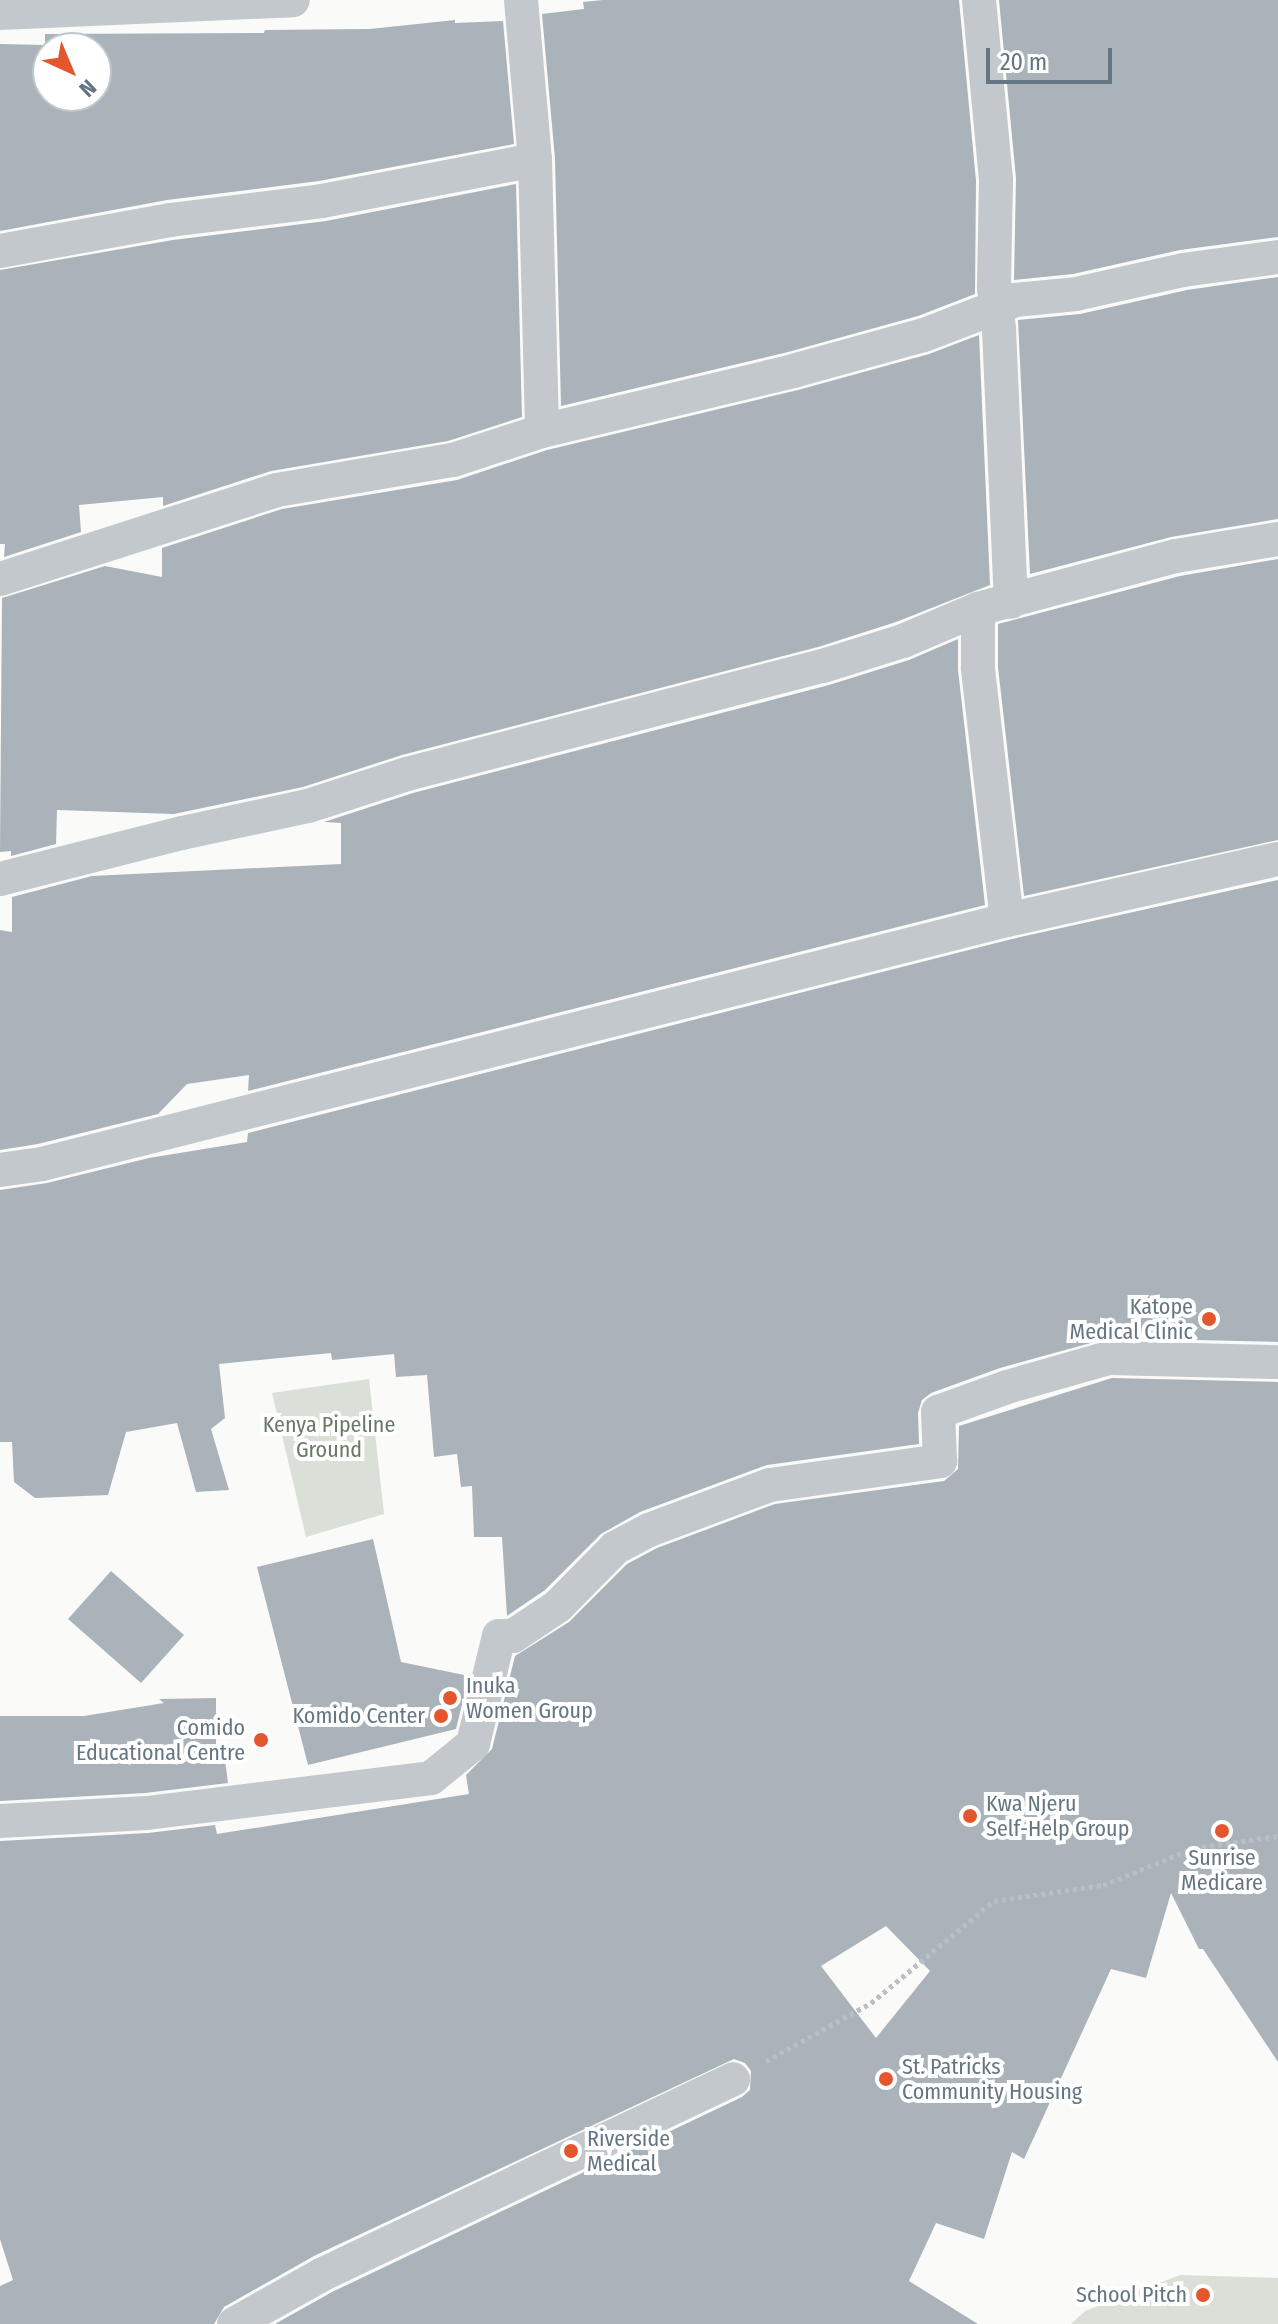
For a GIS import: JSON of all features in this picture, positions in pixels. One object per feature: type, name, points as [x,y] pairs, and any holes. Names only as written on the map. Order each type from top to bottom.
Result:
[{"type":"street","points":[[0,13],[293,0]]},
{"type":"street","points":[[521,0],[535,160],[542,431]]},
{"type":"street","points":[[979,0],[996,180],[997,307],[1011,602]]},
{"type":"street","points":[[0,251],[170,220],[322,201],[535,160]]},
{"type":"street","points":[[0,579],[277,490],[453,460],[542,431],[793,371],[924,335],[1015,300],[1076,294],[1183,270],[1278,257]]},
{"type":"street","points":[[0,879],[182,833],[308,806],[407,774],[823,666],[903,641],[978,609],[1176,556],[1278,539]]},
{"type":"street","points":[[978,609],[978,668],[1007,920]]},
{"type":"street","points":[[0,1170],[42,1164],[1007,920],[1278,859]]},
{"type":"street","points":[[0,1821],[147,1813],[431,1778],[473,1744],[499,1636],[513,1636],[558,1606],[615,1548],[649,1530],[770,1485],[940,1461],[938,1412],[1007,1387],[1109,1358],[1278,1362]]},
{"type":"street","points":[[234,2324],[323,2274],[733,2079]]},
{"type":"path","points":[[733,2079],[871,2003],[994,1901],[1103,1885],[1194,1848],[1278,1836]]},
{"type":"green space","name":"Kenya Pipeline Ground","points":[[369,1379],[384,1514],[306,1537],[272,1393]]},
{"type":"green space","name":"School Pitch","points":[[1180,2275],[1278,2278],[1278,2324],[1071,2324],[1085,2311]]},
{"type":"building","points":[[959,0],[976,181],[975,294],[918,316],[788,352],[561,406],[555,159],[542,14],[584,9],[583,2]]},
{"type":"building","points":[[999,0],[1278,0],[1278,237],[1180,250],[1073,274],[1014,280],[1016,178]]},
{"type":"building","points":[[455,20],[455,23],[503,21],[514,144],[319,181],[167,200],[0,231],[0,44],[32,45],[32,112],[112,112],[112,34],[264,33],[265,30],[370,29]]},
{"type":"building","points":[[516,184],[522,417],[448,441],[271,471],[163,506],[163,497],[79,505],[81,532],[4,557],[5,544],[0,544],[0,270],[173,240],[326,221]]},
{"type":"building","points":[[1278,277],[1278,519],[1171,537],[1030,574],[1018,320],[1080,314],[1187,290]]},
{"type":"building","points":[[979,335],[990,585],[896,622],[818,647],[402,755],[303,787],[174,814],[57,810],[56,844],[11,856],[11,851],[0,852],[2,598],[105,566],[162,577],[162,548],[282,509],[457,480],[547,450],[798,390],[929,354]]},
{"type":"building","points":[[1278,559],[1278,840],[1024,896],[998,667],[998,624],[1180,576]]},
{"type":"building","points":[[958,639],[958,670],[985,905],[248,1091],[249,1075],[187,1084],[158,1114],[38,1144],[0,1150],[0,930],[12,932],[12,897],[92,876],[341,864],[341,823],[324,822],[413,793],[829,685],[909,660]]},
{"type":"building","points":[[1278,880],[1278,1342],[1109,1338],[1000,1368],[931,1393],[922,1400],[918,1413],[919,1444],[767,1465],[640,1512],[601,1534],[545,1590],[507,1616],[502,1537],[474,1537],[472,1486],[461,1487],[457,1454],[434,1457],[427,1375],[396,1377],[394,1354],[332,1360],[331,1353],[219,1364],[225,1418],[211,1429],[229,1490],[196,1492],[177,1423],[126,1432],[108,1495],[35,1498],[14,1482],[12,1442],[0,1442],[0,1190],[47,1183],[149,1158],[247,1142],[248,1133],[1012,939]]},
{"type":"building","points":[[1112,1378],[1278,1382],[1278,2062],[1203,1949],[1199,1949],[1171,1893],[1146,1978],[1111,1969],[1024,2159],[1012,2152],[984,2239],[936,2223],[909,2281],[978,2324],[275,2324],[332,2292],[742,2097],[750,2090],[751,2071],[745,2063],[734,2059],[314,2256],[224,2307],[214,2324],[0,2324],[0,2286],[13,2280],[0,2239],[0,1841],[148,1833],[215,1825],[217,1834],[469,1794],[466,1775],[492,1749],[515,1656],[569,1622],[627,1564],[657,1548],[775,1504],[944,1481],[958,1469],[959,1426]],"holes":[[[886,1926],[930,1971],[876,2038],[821,1966]]]},
{"type":"building","points":[[373,1539],[401,1662],[469,1676],[456,1729],[308,1765],[257,1567]]},
{"type":"building","points":[[111,1571],[184,1635],[141,1683],[68,1619]]},
{"type":"building","points":[[216,1698],[216,1745],[223,1744],[228,1783],[145,1793],[0,1801],[0,1716],[84,1716],[164,1703],[159,1699]]},
{"type":"place","name":"Katope Medical Clinic","points":[[1209,1319]]},
{"type":"place","name":"Inuka Women Group","points":[[450,1698]]},
{"type":"place","name":"Komido Center","points":[[441,1716]]},
{"type":"place","name":"Comido Educational Centre","points":[[261,1740]]},
{"type":"place","name":"Kwa Njeru Self-Help Group","points":[[970,1816]]},
{"type":"place","name":"Sunrise Medicare","points":[[1222,1831]]},
{"type":"place","name":"St. Patricks Community Housing","points":[[886,2079]]},
{"type":"place","name":"Riverside Medical","points":[[571,2151]]},
{"type":"place","name":"School Pitch","points":[[1203,2295]]}]
